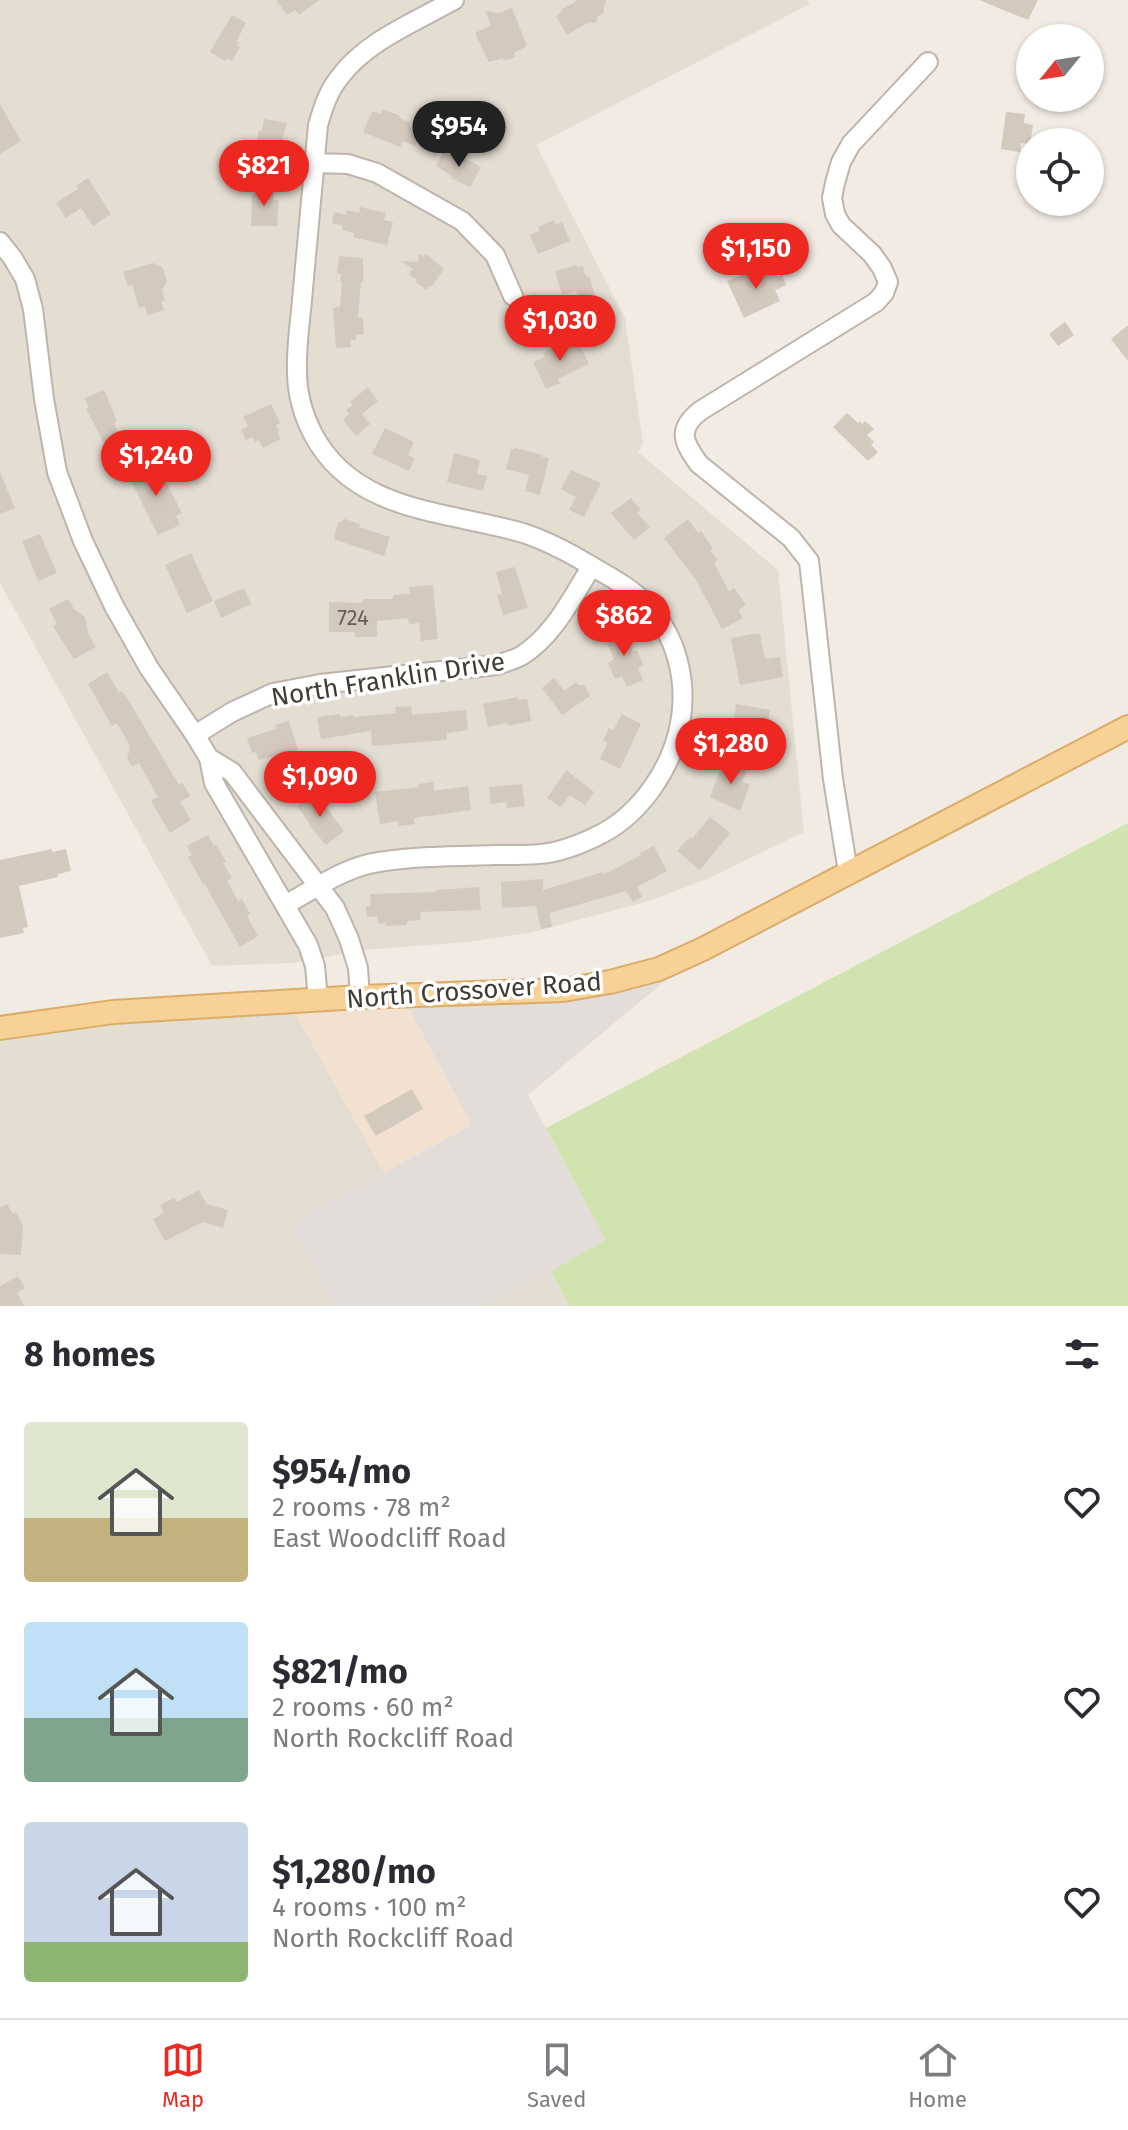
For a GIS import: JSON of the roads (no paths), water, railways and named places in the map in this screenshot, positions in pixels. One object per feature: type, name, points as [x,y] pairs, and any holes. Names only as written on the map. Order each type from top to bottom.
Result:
[{"type":"main road","name":"North Crossover Road","points":[[0,1028],[113,1012],[360,997],[563,990],[659,969],[703,949],[1128,727]]},
{"type":"street","points":[[285,905],[348,870],[378,862],[532,855],[580,843],[605,831],[640,802],[657,781],[674,747],[680,724],[683,686],[673,645],[647,605],[621,583],[557,546],[522,533],[375,495],[349,479],[331,459],[313,435],[300,402],[296,372],[318,125],[325,101],[356,59],[376,44],[454,0]]},
{"type":"street","points":[[848,872],[833,779],[809,561],[798,544],[699,464],[684,438],[685,428],[700,411],[876,302],[884,293],[888,282],[882,268],[872,254],[841,225],[832,198],[841,162],[851,144],[928,62]]},
{"type":"street","points":[[315,163],[348,164],[377,173],[462,221],[495,255],[513,296]]},
{"type":"street","points":[[0,242],[25,279],[33,309],[57,472],[83,541],[114,606],[149,668],[209,758],[214,783],[308,945],[315,966],[318,1000]]},
{"type":"street","name":"North Franklin Drive","points":[[195,735],[232,712],[273,693],[320,684],[497,665],[518,658],[552,628],[592,566]]},
{"type":"street","points":[[209,758],[232,772],[335,908],[358,968],[360,997]]}]
